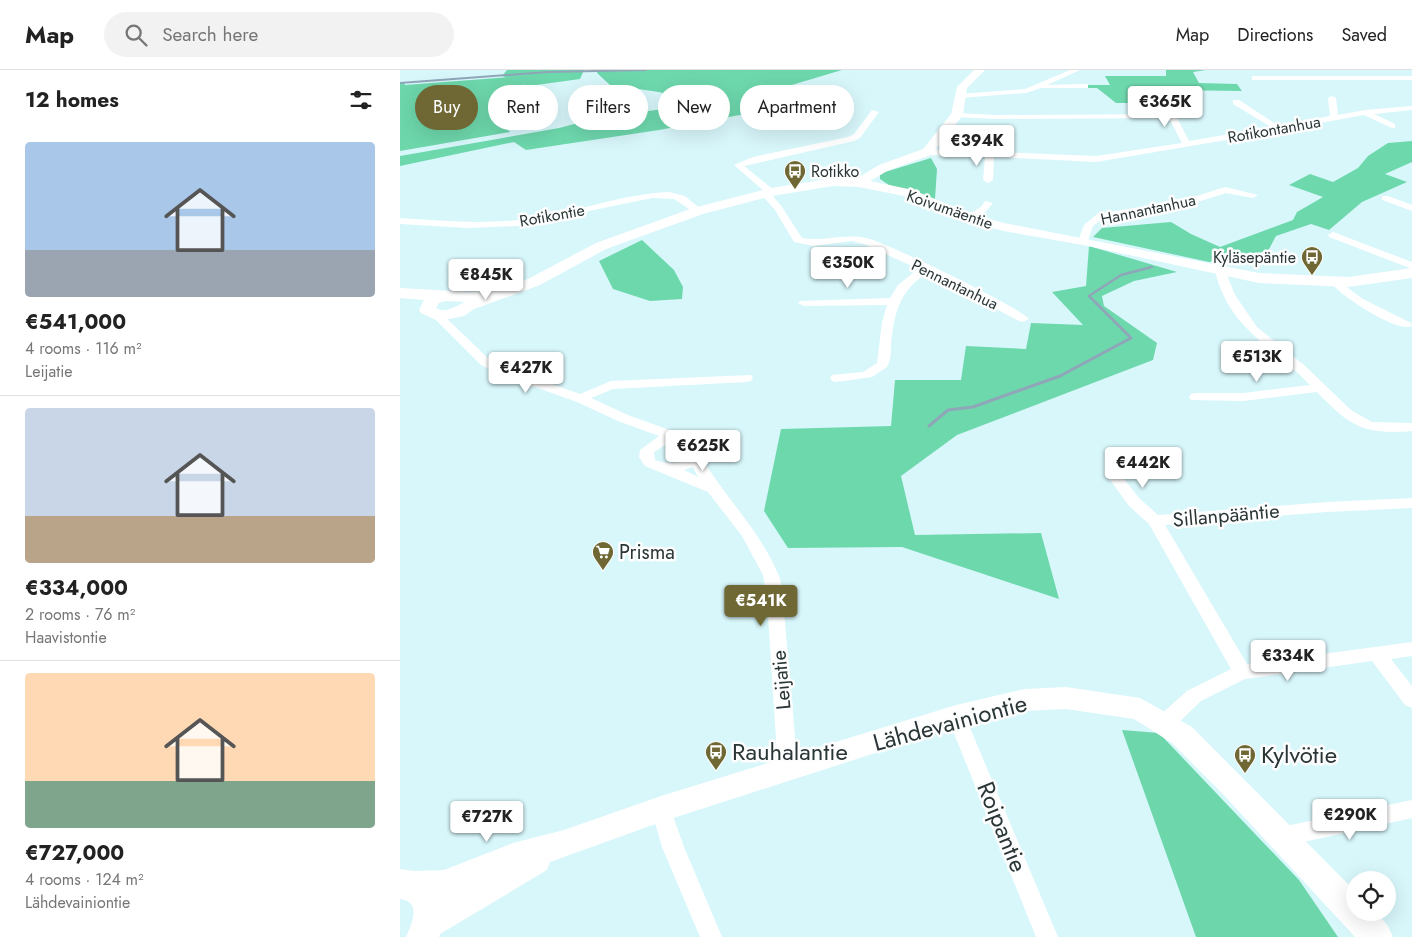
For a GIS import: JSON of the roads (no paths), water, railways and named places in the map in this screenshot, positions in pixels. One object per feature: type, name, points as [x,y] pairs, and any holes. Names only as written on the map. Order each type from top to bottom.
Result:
[{"type":"street","points":[[859,183],[878,170],[928,152],[957,115],[962,87],[980,70]]},
{"type":"street","points":[[960,96],[1018,92],[1037,87],[1076,70]]},
{"type":"street","points":[[1254,78],[1412,78]]},
{"type":"street","points":[[1037,87],[1085,86]]},
{"type":"street","points":[[1332,98],[1334,118]]},
{"type":"street","points":[[1236,102],[1277,128]]},
{"type":"street","points":[[1170,104],[1172,116],[1186,143]]},
{"type":"street","name":"Rotikontanhua","points":[[928,152],[1096,159],[1366,112],[1412,108]]},
{"type":"street","points":[[768,192],[738,165],[753,160],[851,139],[857,136],[875,112]]},
{"type":"street","points":[[1366,112],[1392,126]]},
{"type":"street","points":[[957,115],[996,117],[1172,116]]},
{"type":"street","points":[[988,180],[990,155]]},
{"type":"street","name":"Koivumäentie","points":[[436,306],[465,306],[503,293],[557,270],[601,246],[698,211],[768,192],[833,182],[859,183],[908,193],[969,218],[1004,227],[1083,240],[1266,279],[1336,283],[1386,278],[1412,272]]},
{"type":"street","name":"Hannantanhua","points":[[1083,240],[1089,225],[1100,216],[1185,203],[1225,190],[1253,195]]},
{"type":"street","name":"Pennantanhua","points":[[768,192],[798,240],[814,243],[858,238],[997,303],[1023,319]]},
{"type":"street","name":"Rotikontie","points":[[400,221],[468,225],[521,222],[631,200],[662,196],[678,197],[698,211]]},
{"type":"street","points":[[1385,198],[1412,208]]},
{"type":"street","points":[[969,218],[984,209],[988,203]]},
{"type":"street","points":[[1334,235],[1412,266]]},
{"type":"street","points":[[836,378],[866,376],[883,364],[892,301],[914,275],[925,270]]},
{"type":"street","points":[[1220,270],[1223,283],[1257,335],[1299,367],[1319,388],[1363,424],[1382,428],[1412,427]]},
{"type":"street","points":[[1336,283],[1352,297],[1407,325]]},
{"type":"street","points":[[403,293],[436,306]]},
{"type":"street","points":[[804,303],[892,301]]},
{"type":"street","name":"Leijatie","points":[[436,306],[456,334],[485,362],[504,371],[582,399],[623,418],[673,436],[693,438],[699,444],[701,450],[695,459],[713,489],[748,532],[771,575],[775,600],[788,770]]},
{"type":"street","points":[[456,334],[465,306]]},
{"type":"street","points":[[582,399],[600,389],[620,384],[747,378]]},
{"type":"street","points":[[1196,397],[1224,399],[1259,397],[1319,388]]},
{"type":"street","name":"Leijatie","points":[[623,418],[653,444],[647,450],[646,457],[650,464],[668,469],[713,489]]},
{"type":"street","points":[[653,444],[673,436]]},
{"type":"street","points":[[668,469],[680,468],[695,459]]},
{"type":"street","points":[[1113,474],[1134,502],[1155,521]]},
{"type":"street","name":"Sillanpääntie","points":[[1242,672],[1155,521],[1327,507],[1412,503]]},
{"type":"street","points":[[1165,723],[1194,696],[1242,672],[1412,649]]},
{"type":"street","points":[[1376,653],[1412,700]]},
{"type":"street","name":"Lähdevainiontie","points":[[406,882],[444,885],[513,857],[564,844],[661,810],[956,716],[1025,700],[1066,698],[1140,709],[1165,723],[1182,736],[1230,782],[1377,937]]},
{"type":"street","name":"Roipantie","points":[[956,716],[1047,937]]},
{"type":"street","points":[[661,810],[673,847],[711,937]]},
{"type":"street","points":[[1281,837],[1412,810]]},
{"type":"street","name":"Lähdevainiontie","points":[[425,930],[471,896],[564,844]]},
{"type":"street","points":[[406,882],[423,892],[429,900],[430,911],[425,930]]},
{"type":"waterway","points":[[400,83],[548,72],[646,70]]},
{"type":"waterway","points":[[929,426],[948,410],[973,407],[1060,376],[1131,338],[1089,296],[1121,275],[1152,267]]},
{"type":"place","name":"Rotikko","points":[[795,190]]},
{"type":"place","name":"Kyläsepäntie","points":[[1312,276]]},
{"type":"place","name":"Prisma","points":[[603,571]]},
{"type":"place","name":"Rauhalantie","points":[[716,771]]},
{"type":"place","name":"Kylvötie","points":[[1245,774]]}]
